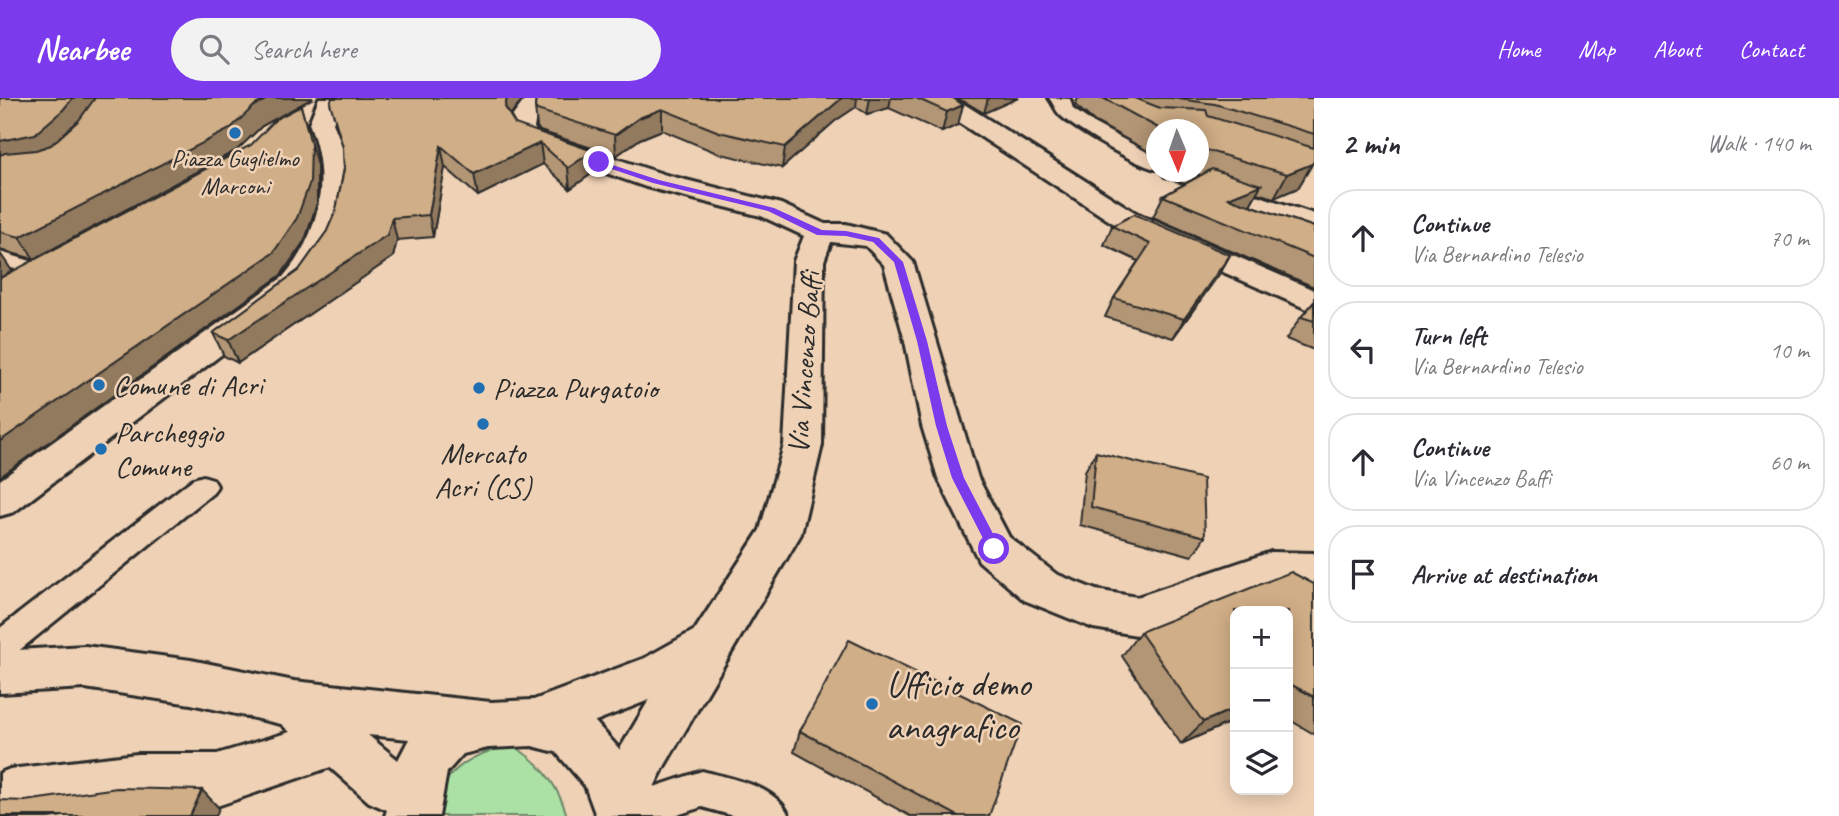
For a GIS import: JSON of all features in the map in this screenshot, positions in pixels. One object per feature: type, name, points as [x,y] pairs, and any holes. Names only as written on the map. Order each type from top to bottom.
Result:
[{"type":"street","name":"Via Vincenzo Baffi","points":[[538,98],[524,117],[522,128],[529,138],[656,181],[771,209],[833,233],[809,261],[803,445],[780,534],[671,707],[629,782],[622,815]]},
{"type":"street","points":[[918,98],[955,109],[1126,219],[1314,302]]},
{"type":"street","points":[[296,119],[332,100]]},
{"type":"street","points":[[0,501],[294,284],[312,265],[334,202],[333,151],[321,123],[332,100]]},
{"type":"street","points":[[833,233],[876,240],[898,262],[922,341],[941,426],[958,478],[994,549],[1040,587],[1093,609],[1137,616],[1271,570],[1314,571]]},
{"type":"street","points":[[10,287],[53,264]]},
{"type":"street","points":[[295,704],[413,805],[424,760],[449,733],[512,724],[662,673],[714,642]]},
{"type":"street","points":[[0,672],[85,667],[191,682],[295,704],[571,732],[604,770],[622,815]]},
{"type":"street","points":[[0,801],[10,795],[137,779],[216,780],[337,741]]},
{"type":"lane","points":[[1057,98],[1065,102],[1066,111],[1087,127],[1146,158]]},
{"type":"lane","points":[[1201,182],[1314,220]]},
{"type":"lane","points":[[0,258],[53,264]]},
{"type":"lane","points":[[0,647],[203,486]]},
{"type":"lane","points":[[622,815],[702,789],[748,802],[771,816]]},
{"type":"green space","points":[[513,746],[532,759],[547,775],[559,794],[567,816],[440,816],[439,801],[443,787],[460,766],[485,753]]},
{"type":"building","points":[[0,98],[73,98],[35,134],[0,141]]},
{"type":"building","points":[[95,98],[269,98],[255,105],[230,129],[20,237],[0,232],[0,155],[51,145],[79,120]]},
{"type":"building","points":[[332,98],[507,98],[505,107],[515,124],[593,151],[568,168],[540,143],[474,174],[441,146],[429,215],[392,218],[387,235],[228,340],[213,333],[299,270],[327,231],[336,210],[344,169],[343,147],[330,103]]},
{"type":"building","points":[[536,98],[842,98],[785,147],[719,132],[662,109],[639,118],[615,135],[537,110]]},
{"type":"building","points":[[916,98],[953,98],[963,105],[947,112]]},
{"type":"building","points":[[1103,98],[1135,98],[1160,108],[1206,110],[1208,116],[1314,148],[1314,161],[1287,174],[1209,151],[1209,119],[1146,119],[1146,121]]},
{"type":"building","points":[[1171,98],[1314,98],[1314,134],[1215,104]]},
{"type":"building","points":[[301,106],[311,144],[310,182],[297,218],[273,253],[0,441],[0,278],[251,145],[276,119]]},
{"type":"building","points":[[1212,169],[1261,185],[1228,198],[1314,227],[1314,258],[1163,196],[1188,182],[1209,182],[1209,171]]},
{"type":"building","points":[[1134,214],[1230,255],[1184,319],[1114,298],[1150,244],[1112,226]]},
{"type":"building","points":[[1314,302],[1314,321],[1301,317]]},
{"type":"building","points":[[1096,452],[1203,479],[1205,537],[1091,507]]},
{"type":"building","points":[[1291,572],[1314,584],[1314,697],[1293,686],[1293,606],[1230,606],[1230,710],[1203,722],[1140,632]]},
{"type":"building","name":"Ufficio demo anagrafico","points":[[849,640],[1022,724],[989,816],[958,816],[800,731]]},
{"type":"building","points":[[117,788],[202,790],[190,816],[0,816],[0,800],[25,801]]},
{"type":"place","name":"Piazza Guglielmo Marconi","points":[[235,133]]},
{"type":"place","name":"Comune di Acri","points":[[99,385]]},
{"type":"place","name":"Piazza Purgatoio","points":[[479,388]]},
{"type":"place","name":"Mercato Acri (CS)","points":[[483,424]]},
{"type":"place","name":"Parcheggio Comune","points":[[101,449]]},
{"type":"place","name":"Ufficio demo anagrafico","points":[[872,704]]},
{"type":"route","points":[[599,162],[656,181],[771,209],[820,233],[846,233],[876,240],[898,262],[922,341],[941,426],[958,478],[994,549]]}]
